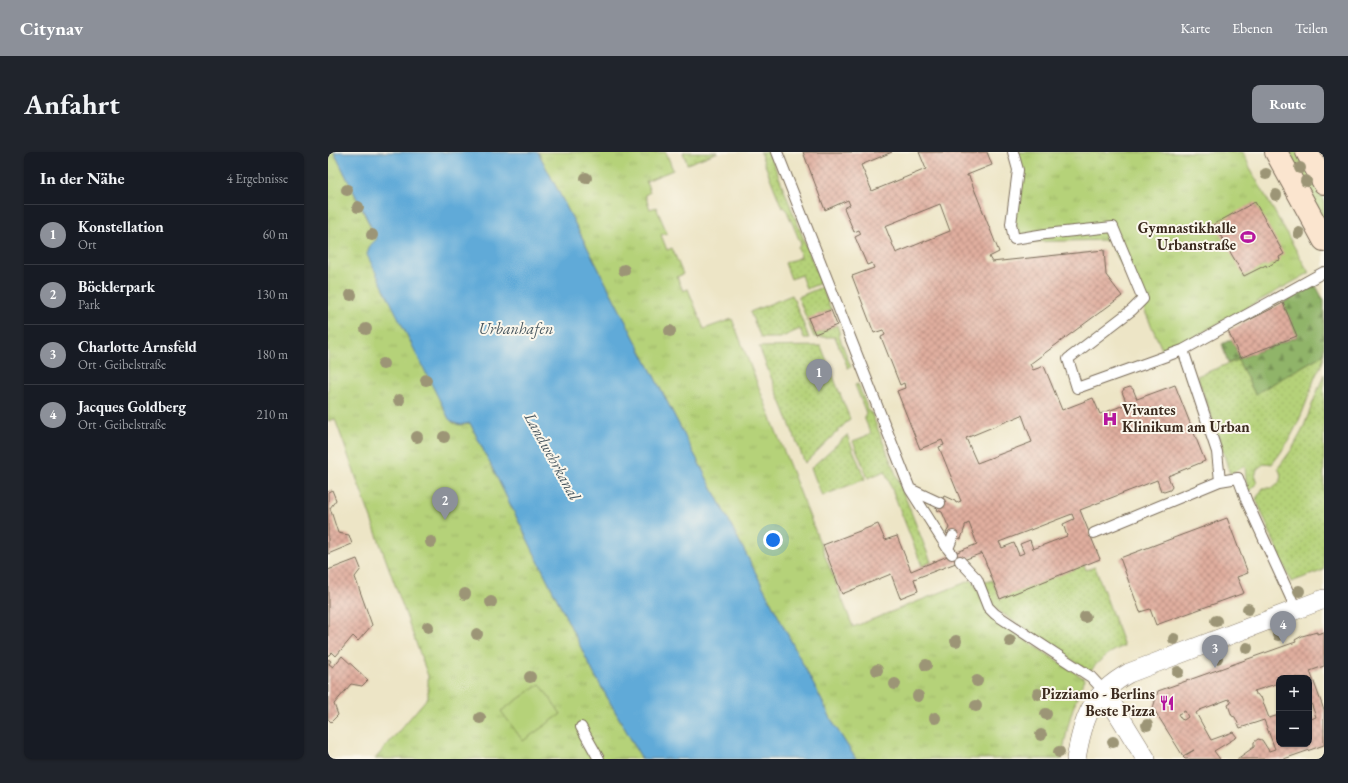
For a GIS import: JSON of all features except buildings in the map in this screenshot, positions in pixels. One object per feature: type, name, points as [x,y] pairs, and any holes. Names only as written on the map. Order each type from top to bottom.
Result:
[{"type":"main road","points":[[1276,152],[1324,240]]},
{"type":"main road","points":[[1307,152],[1324,183]]},
{"type":"street","points":[[1076,759],[1083,724],[1095,702],[1114,681],[1129,673],[1324,599]]},
{"type":"street","points":[[1104,691],[1146,759]]},
{"type":"lane","points":[[777,152],[910,489],[950,552],[953,536]]},
{"type":"lane","points":[[1013,152],[1018,170],[1011,224],[1014,239],[1113,226],[1143,299],[1132,310],[1068,359],[1077,388],[1183,350],[1324,272]]},
{"type":"lane","points":[[1183,350],[1217,452],[1220,481]]},
{"type":"lane","points":[[1094,533],[1220,481],[1238,478],[1246,502],[1296,609]]},
{"type":"lane","points":[[910,489],[940,503]]},
{"type":"lane","points":[[960,561],[977,579],[988,607],[995,614],[1090,677],[1104,691]]},
{"type":"lane","points":[[581,727],[599,759]]},
{"type":"green space","points":[[328,152],[334,152],[377,240],[368,250],[368,255],[449,419],[459,425],[470,423],[593,672],[642,759],[375,759],[428,697],[428,676],[335,419],[328,421]]},
{"type":"green space","points":[[538,152],[666,152],[673,170],[646,181],[650,192],[645,195],[650,209],[656,207],[667,233],[661,235],[667,250],[672,248],[683,274],[677,277],[683,291],[688,289],[704,329],[732,319],[853,627],[972,580],[992,618],[1085,679],[1076,699],[1070,718],[1062,759],[856,759],[835,726]]},
{"type":"green space","points":[[683,152],[718,152],[687,164]]},
{"type":"green space","points":[[760,152],[769,152],[821,283],[806,289],[801,275],[791,279],[785,263],[801,257],[798,248],[801,244],[786,209],[784,207],[782,208]]},
{"type":"green space","points":[[1018,152],[1243,152],[1252,172],[1309,273],[1164,354],[1143,307],[1109,240],[1022,242],[1014,221]]},
{"type":"green space","points":[[1284,152],[1298,152],[1324,200],[1324,226]]},
{"type":"green space","points":[[1315,284],[1324,301],[1324,354],[1255,394],[1238,360],[1228,363],[1222,344],[1232,339],[1240,358],[1297,337],[1283,303]]},
{"type":"green space","points":[[822,287],[831,310],[809,319],[815,334],[837,325],[839,336],[851,367],[848,368],[835,337],[814,337],[798,297]]},
{"type":"green space","points":[[792,295],[809,338],[804,338],[800,329],[780,338],[761,338],[750,312]]},
{"type":"green space","points":[[821,346],[850,419],[805,463],[759,347]]},
{"type":"green space","points":[[1324,354],[1322,364],[1315,377],[1302,414],[1292,435],[1272,464],[1265,463],[1257,469],[1255,477],[1257,483],[1247,493],[1245,466],[1230,474],[1197,376],[1238,360],[1255,394]]},
{"type":"green space","points":[[1324,374],[1324,570],[1291,582],[1256,499],[1263,488],[1273,488],[1278,484],[1281,477],[1278,468],[1292,449],[1302,431]]},
{"type":"green space","points":[[858,384],[869,412],[871,412],[931,562],[922,566],[885,471],[868,478],[853,441],[871,434],[864,417],[866,413],[855,385]]},
{"type":"green space","points":[[847,435],[865,479],[822,496],[811,468]]},
{"type":"green space","points":[[1084,565],[1086,570],[1095,567],[1124,646],[1105,656],[1090,672],[1000,612],[991,604],[983,583],[992,580],[1000,598]]},
{"type":"green space","points":[[540,684],[561,714],[523,741],[501,711]]},
{"type":"water","name":"Urbanhafen","points":[[334,152],[538,152],[835,726],[856,759],[642,759],[593,672],[470,423],[459,424],[454,423],[449,419],[367,255],[370,246],[377,239]]},
{"type":"place","name":"Gymnastikhalle Urbanstraße","points":[[1248,237]]},
{"type":"place","name":"Konstellation","points":[[819,392]]},
{"type":"place","name":"Vivantes Klinikum am Urban","points":[[1110,419]]},
{"type":"place","name":"Böcklerpark","points":[[445,520]]},
{"type":"place","name":"Jacques Goldberg","points":[[1283,644]]},
{"type":"place","name":"Charlotte Arnsfeld","points":[[1215,668]]},
{"type":"place","name":"Pizziamo - Berlins Beste Pizza","points":[[1167,703]]},
{"type":"water label","name":"Landwehrkanal","points":[[553,456]]}]
